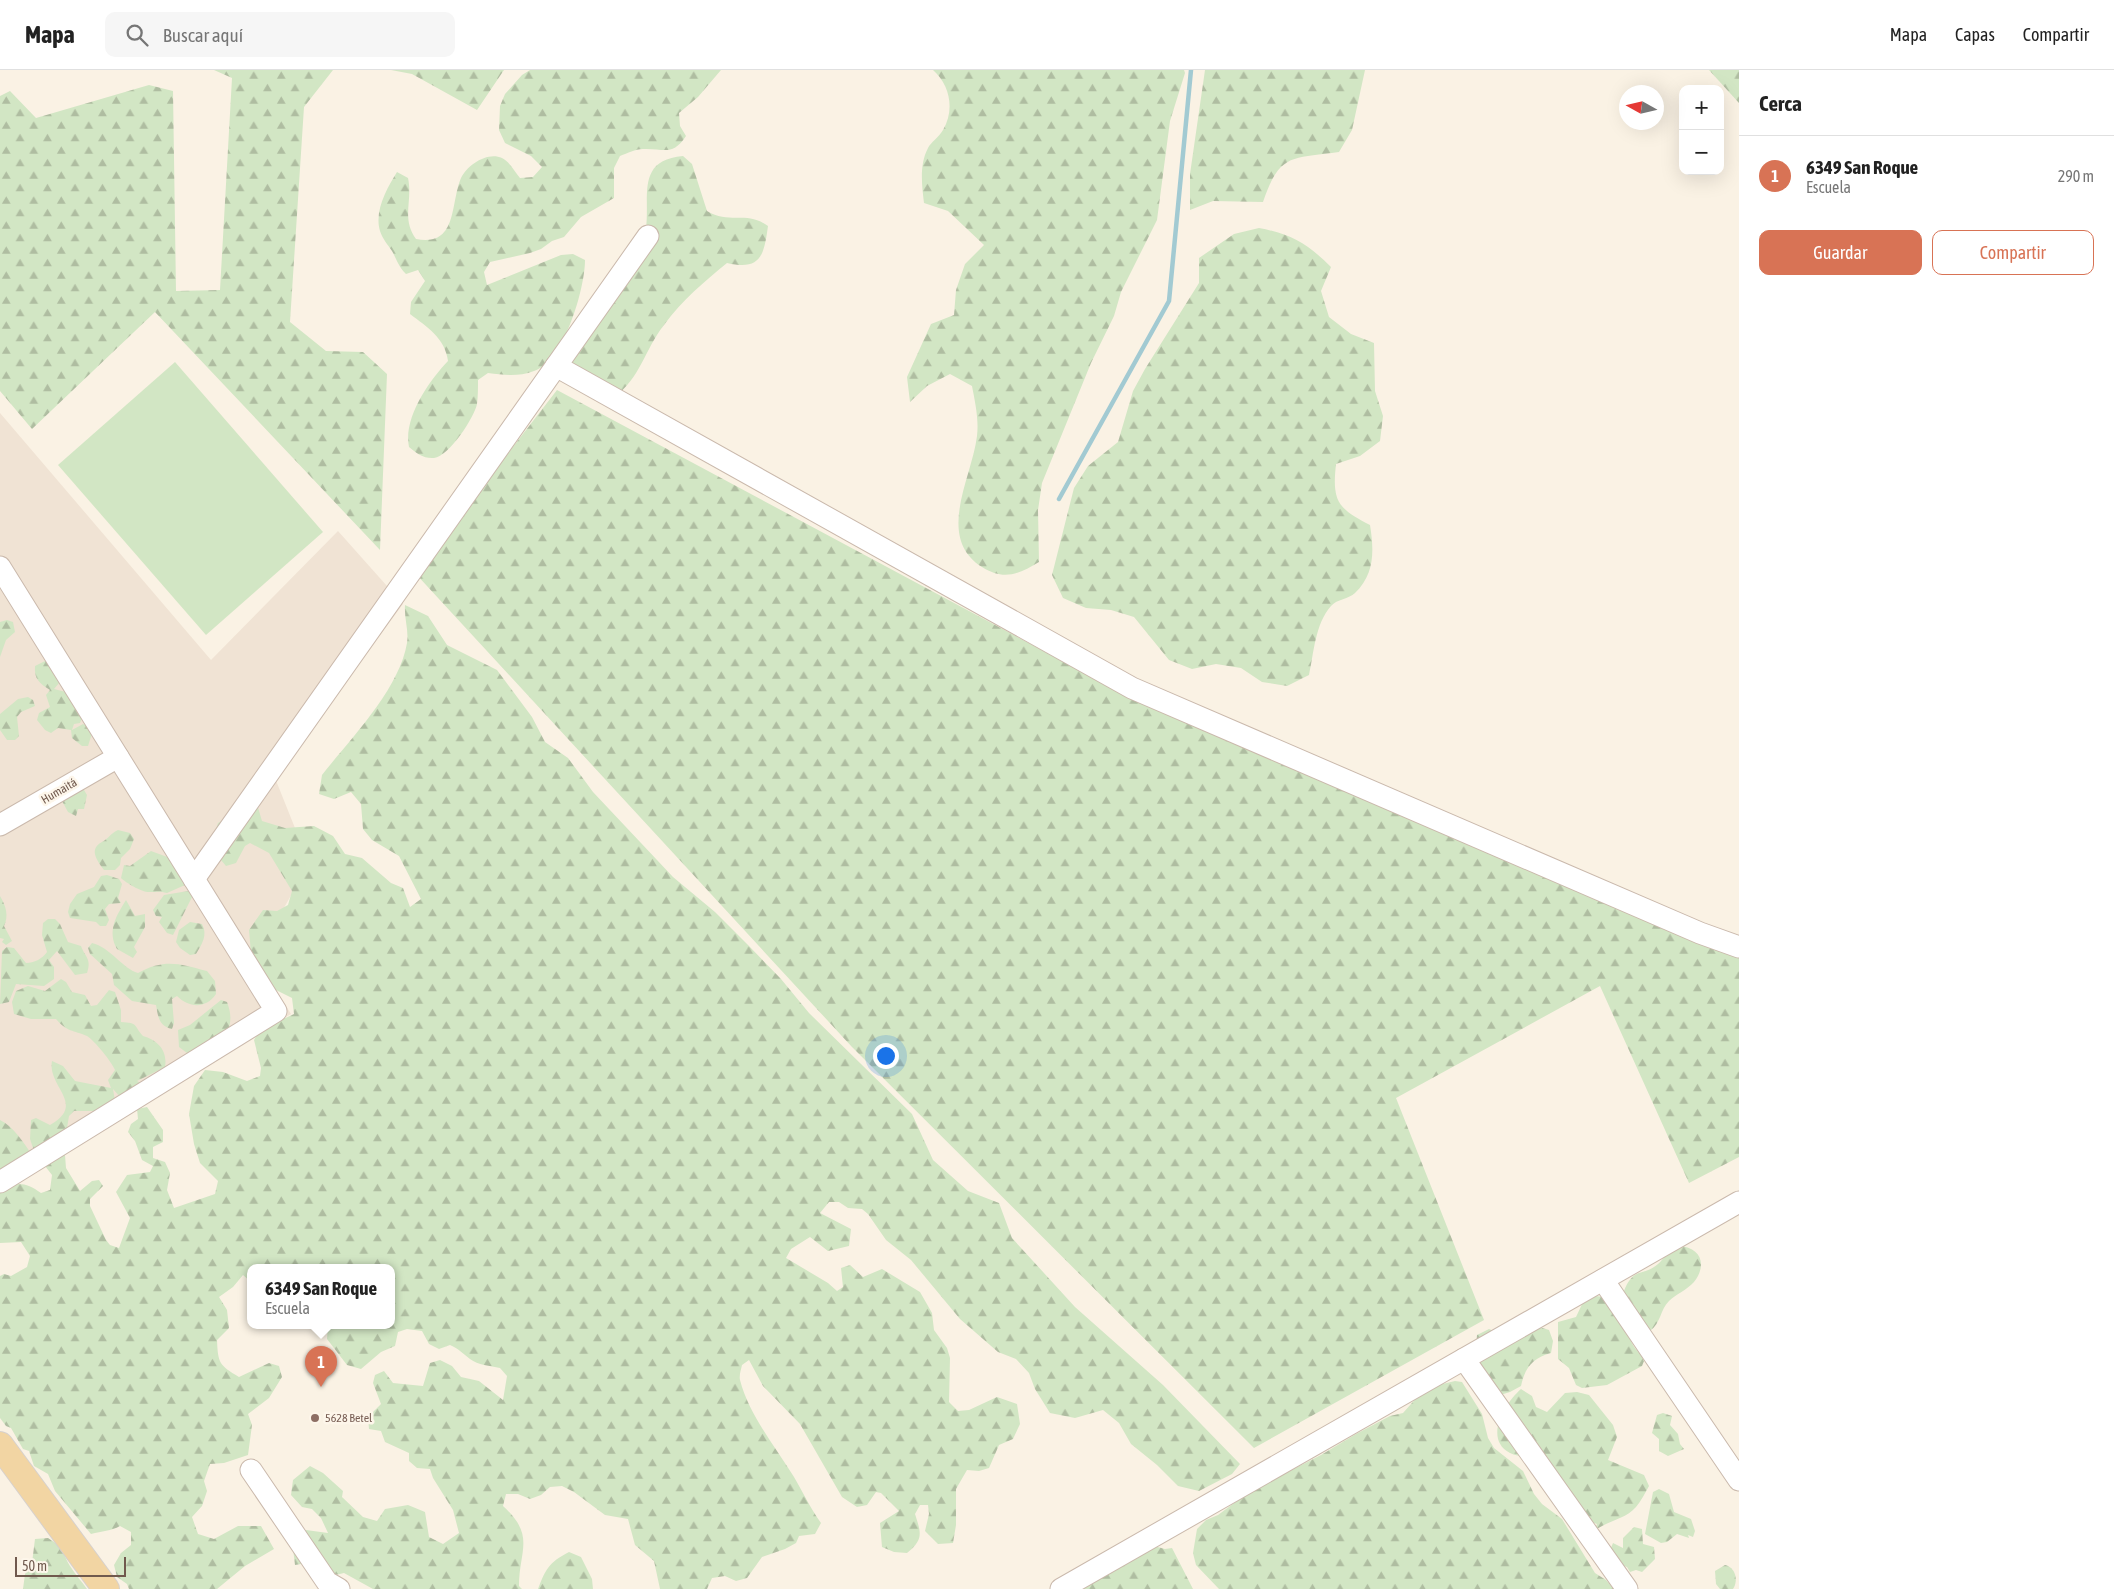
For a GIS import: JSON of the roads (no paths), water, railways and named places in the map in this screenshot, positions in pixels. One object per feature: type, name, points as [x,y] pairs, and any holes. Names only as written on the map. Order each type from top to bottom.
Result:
[{"type":"main road","points":[[0,1445],[101,1581]]},
{"type":"street","points":[[194,879],[648,236]]},
{"type":"street","points":[[556,366],[1132,688],[1700,933],[1739,947]]},
{"type":"street","points":[[0,567],[276,1011],[0,1182]]},
{"type":"street","name":"Humaitá","points":[[0,826],[118,757]]},
{"type":"street","points":[[1061,1589],[1739,1202]]},
{"type":"street","points":[[1602,1280],[1739,1480]]},
{"type":"street","points":[[1464,1359],[1627,1589]]},
{"type":"street","points":[[251,1470],[327,1582],[339,1589]]},
{"type":"waterway","points":[[1059,499],[1169,301],[1191,70]]},
{"type":"place","name":"6349 San Roque","points":[[321,1387]]},
{"type":"place","name":"5628 Betel","points":[[315,1418]]}]
